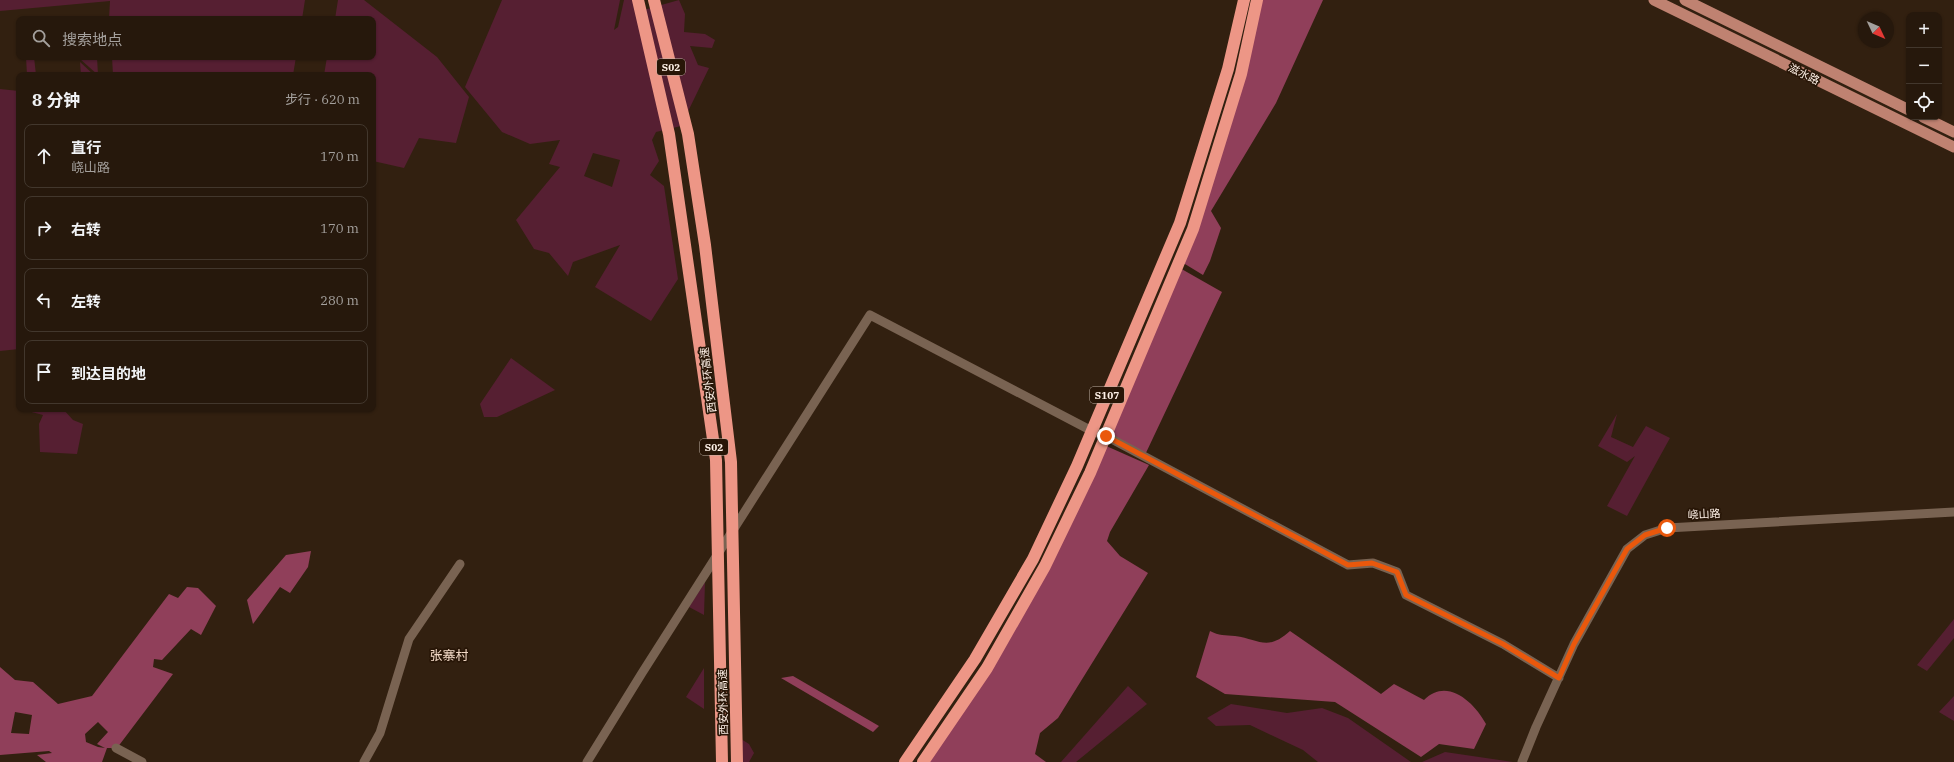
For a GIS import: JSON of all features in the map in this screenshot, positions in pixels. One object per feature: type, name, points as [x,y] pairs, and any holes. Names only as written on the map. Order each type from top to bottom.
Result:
[{"type":"highway","name":"西安外环高速","points":[[638,0],[669,134],[687,250],[716,460],[722,762]]},
{"type":"highway","name":"西安外环高速","points":[[654,0],[688,134],[705,245],[731,462],[737,762]]},
{"type":"highway","name":"S107","points":[[905,762],[975,659],[1032,559],[1092,431],[1180,223],[1228,69],[1244,0]]},
{"type":"highway","name":"S107","points":[[923,762],[987,668],[1041,573],[1106,436],[1193,229],[1241,74],[1257,0]]},
{"type":"main road","name":"滋水路","points":[[1654,0],[1954,147]]},
{"type":"main road","name":"滋水路","points":[[1685,0],[1906,109]]},
{"type":"main road","points":[[1929,120],[1954,132]]},
{"type":"street","points":[[588,762],[646,666],[870,315],[1092,431],[1106,436],[1348,565],[1372,563],[1397,572],[1406,595],[1503,644],[1559,678]]},
{"type":"street","name":"峣山路","points":[[1522,762],[1574,644],[1627,549],[1645,535],[1667,528],[1954,512]]},
{"type":"street","points":[[364,762],[380,733],[409,640],[460,564]]},
{"type":"street","points":[[116,748],[142,762]]},
{"type":"shaded area","points":[[0,0],[305,0],[302,16],[109,16],[110,1],[0,11]]},
{"type":"shaded area","points":[[338,0],[364,0],[437,57],[469,97],[456,143],[419,138],[404,168],[376,162],[376,72],[324,72],[326,60],[376,60],[376,16],[335,16]]},
{"type":"shaded area","points":[[502,0],[620,0],[614,30],[618,27],[624,0],[636,0],[640,11],[679,0],[685,14],[684,32],[705,34],[715,40],[712,48],[690,46],[698,65],[709,68],[681,126],[656,132],[652,140],[659,161],[650,175],[664,186],[678,279],[651,321],[595,287],[620,245],[573,262],[568,276],[549,253],[534,249],[516,220],[560,167],[549,164],[560,140],[530,144],[502,132],[465,87]],"holes":[[[593,153],[620,160],[612,187],[584,176]]]},
{"type":"shaded area","points":[[1259,0],[1323,0],[1276,103],[1211,211],[1221,228],[1210,261],[1203,275],[1180,261]]},
{"type":"shaded area","points":[[26,60],[34,60],[36,72],[27,72]]},
{"type":"shaded area","points":[[81,60],[97,60],[98,72],[95,72]]},
{"type":"shaded area","points":[[112,60],[296,60],[294,72],[113,72]]},
{"type":"shaded area","points":[[80,62],[91,72],[81,72]]},
{"type":"shaded area","points":[[0,89],[16,91],[16,349],[0,351]]},
{"type":"shaded area","points":[[1178,267],[1222,292],[1144,457],[1106,437]]},
{"type":"shaded area","points":[[511,358],[555,390],[497,417],[484,417],[480,404]]},
{"type":"shaded area","points":[[32,412],[66,412],[73,420],[83,424],[77,454],[40,452],[39,424],[43,415]]},
{"type":"shaded area","points":[[1617,414],[1611,437],[1633,447],[1646,426],[1670,438],[1627,516],[1607,506],[1635,456],[1627,462],[1598,446]]},
{"type":"shaded area","points":[[1104,445],[1149,465],[1110,532],[1107,541],[1120,556],[1148,573],[1058,718],[1040,733],[1035,754],[1046,762],[920,762],[985,668]]},
{"type":"shaded area","points":[[311,551],[308,567],[290,593],[280,587],[253,624],[247,600],[286,555]]},
{"type":"shaded area","points":[[705,582],[704,615],[689,607]]},
{"type":"shaded area","points":[[187,587],[198,588],[216,606],[201,635],[191,629],[162,660],[154,659],[153,667],[173,674],[117,748],[107,748],[102,762],[46,762],[37,755],[52,753],[49,751],[0,755],[0,667],[15,680],[33,682],[58,704],[92,696],[169,594],[178,598]],"holes":[[[15,712],[32,715],[29,734],[11,733]],[[98,722],[108,732],[97,744],[105,748],[86,742],[85,734]]]},
{"type":"shaded area","points":[[1954,619],[1954,638],[1927,671],[1917,665]]},
{"type":"shaded area","points":[[1210,631],[1219,635],[1235,636],[1269,643],[1282,637],[1290,631],[1381,694],[1394,684],[1424,700],[1433,694],[1442,691],[1451,692],[1459,695],[1467,701],[1481,716],[1486,724],[1474,749],[1439,744],[1421,757],[1335,702],[1225,694],[1196,677]]},
{"type":"shaded area","points":[[704,668],[704,709],[686,697]]},
{"type":"shaded area","points":[[793,676],[879,726],[873,732],[781,678]]},
{"type":"shaded area","points":[[1128,686],[1147,704],[1076,762],[1061,762]]},
{"type":"shaded area","points":[[1954,696],[1954,721],[1939,712]]},
{"type":"shaded area","points":[[1231,704],[1287,713],[1322,708],[1348,718],[1411,762],[1318,762],[1303,750],[1250,725],[1216,726],[1207,718]]},
{"type":"shaded area","points":[[741,739],[749,744],[754,753],[749,762],[742,762]]},
{"type":"shaded area","points":[[1445,752],[1513,762],[1422,762]]},
{"type":"district","name":"张寨村","points":[[449,655]]},
{"type":"route","points":[[1106,436],[1348,565],[1372,563],[1397,572],[1406,595],[1503,644],[1559,678],[1574,644],[1627,549],[1645,535],[1667,528]]}]
